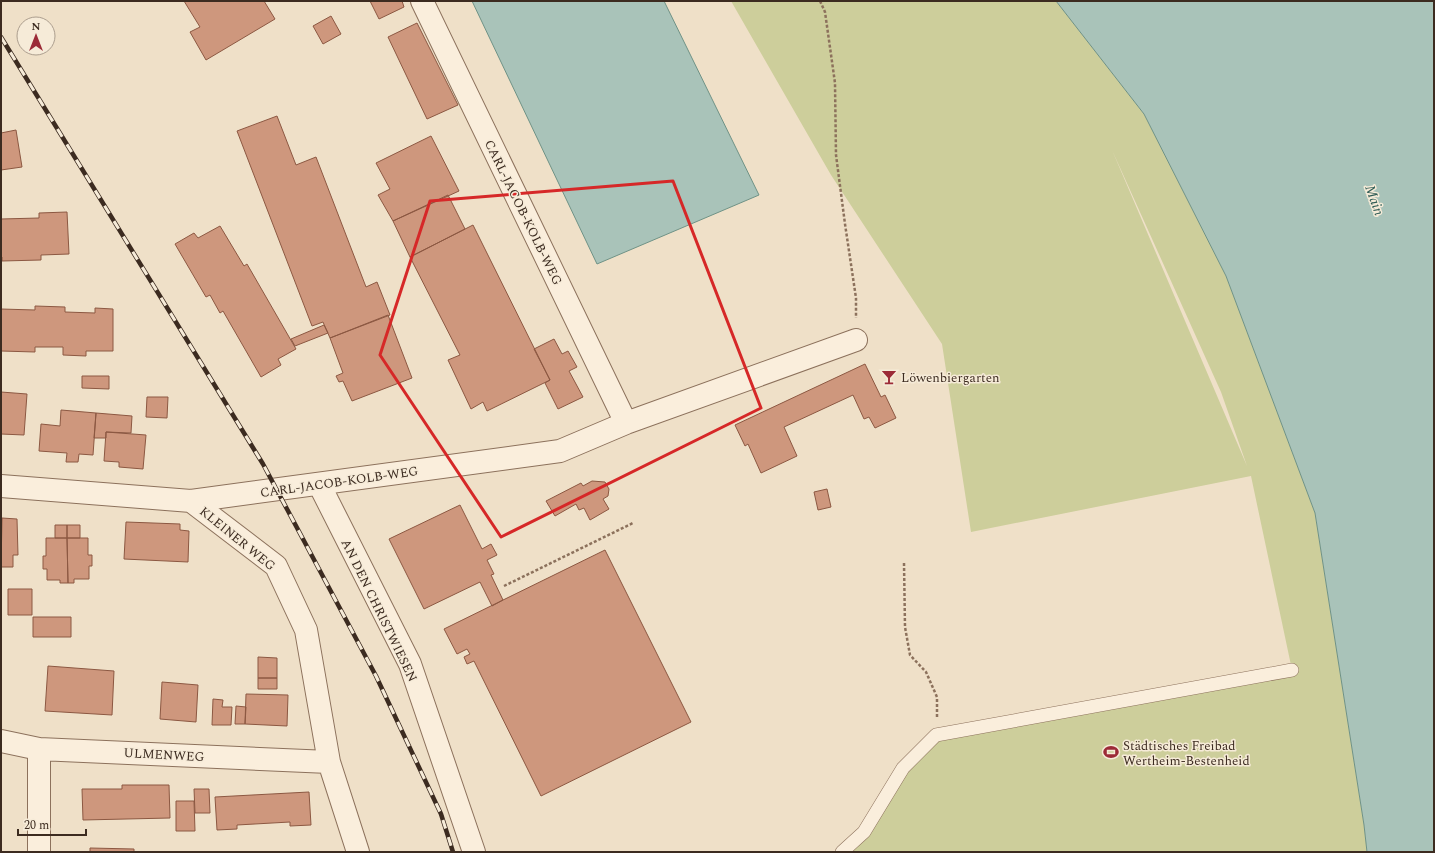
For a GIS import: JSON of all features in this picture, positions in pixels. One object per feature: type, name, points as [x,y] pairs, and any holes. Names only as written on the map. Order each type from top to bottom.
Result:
[{"type":"street","name":"CARL-JACOB-KOLB-WEG","points":[[422,1],[626,423]]},
{"type":"street","name":"CARL-JACOB-KOLB-WEG","points":[[191,501],[560,451],[626,423],[856,340]]},
{"type":"street","name":"AN DEN CHRISTWIESEN","points":[[319,484],[410,664],[474,852]]},
{"type":"street","name":"KLEINER WEG","points":[[1,486],[191,501],[276,566],[306,630],[329,762],[358,852]]},
{"type":"street","name":"ULMENWEG","points":[[1,741],[39,749],[329,762]]},
{"type":"street","points":[[39,749],[39,852]]},
{"type":"lane","points":[[842,852],[864,832],[903,768],[936,735],[1292,670]]},
{"type":"path","points":[[820,1],[825,12],[835,83],[836,155],[856,298],[856,340]]},
{"type":"path","points":[[504,586],[633,523]]},
{"type":"path","points":[[904,563],[905,627],[910,655],[926,672],[937,697],[936,735]]},
{"type":"highlighted area","points":[[673,181],[761,408],[501,537],[380,355],[430,201]]},
{"type":"green space","points":[[731,1],[1056,1],[1144,114],[1226,276],[1315,513],[1367,852],[842,852],[903,768],[936,735],[1292,670],[1251,476],[971,532],[942,344],[831,175]],"holes":[[[1112,150],[1221,392],[1247,466]]]},
{"type":"water","points":[[472,1],[664,1],[759,195],[597,264]]},
{"type":"water","name":"Main","points":[[1056,1],[1434,1],[1434,852],[1367,852],[1315,513],[1226,276],[1144,114]]},
{"type":"building","points":[[184,1],[264,1],[275,19],[206,60],[190,32],[200,27]]},
{"type":"building","points":[[370,1],[402,1],[404,7],[379,19]]},
{"type":"building","points":[[331,16],[341,34],[323,44],[313,26]]},
{"type":"building","points":[[417,23],[458,105],[427,119],[388,37]]},
{"type":"building","points":[[277,116],[296,165],[316,157],[366,287],[377,282],[390,315],[330,338],[323,322],[312,326],[237,131]]},
{"type":"building","points":[[16,130],[22,167],[1,170],[1,133]]},
{"type":"building","points":[[431,136],[459,191],[393,221],[378,195],[390,189],[376,163]]},
{"type":"building","points":[[448,195],[465,229],[410,257],[393,221]]},
{"type":"building","points":[[67,212],[69,254],[41,255],[41,260],[2,261],[1,219],[39,218],[39,213]]},
{"type":"building","points":[[473,225],[550,380],[487,411],[483,402],[471,409],[448,360],[460,355],[410,257]]},
{"type":"building","points":[[220,226],[244,266],[247,264],[296,349],[278,359],[281,365],[261,377],[223,311],[220,313],[210,295],[206,297],[175,244],[194,233],[198,238]]},
{"type":"building","points":[[35,306],[65,307],[65,312],[95,313],[95,308],[113,309],[113,351],[86,351],[86,356],[63,355],[63,347],[35,347],[35,352],[1,351],[1,309],[35,310]]},
{"type":"building","points":[[388,315],[412,378],[352,401],[343,381],[339,382],[336,376],[343,373],[330,338]]},
{"type":"building","points":[[324,325],[328,333],[295,346],[291,339]]},
{"type":"building","points":[[554,339],[562,354],[568,351],[577,367],[569,371],[583,397],[558,409],[545,383],[550,380],[534,349]]},
{"type":"building","points":[[865,364],[881,397],[885,395],[896,418],[875,428],[869,417],[864,419],[853,395],[784,427],[797,456],[761,473],[748,444],[745,446],[735,425]]},
{"type":"building","points":[[82,376],[109,376],[109,389],[82,388]]},
{"type":"building","points":[[1,392],[27,394],[24,435],[1,434]]},
{"type":"building","points":[[147,397],[168,397],[167,418],[146,417]]},
{"type":"building","points":[[61,410],[96,413],[93,455],[79,454],[78,462],[66,462],[67,453],[39,451],[41,424],[60,426]]},
{"type":"building","points":[[96,413],[132,416],[131,433],[106,432],[106,438],[94,438]]},
{"type":"building","points":[[106,432],[146,435],[143,469],[119,467],[119,462],[104,461]]},
{"type":"building","points":[[592,481],[605,482],[609,489],[608,496],[603,499],[609,509],[590,520],[584,508],[579,510],[576,504],[555,516],[546,501],[581,483],[583,486]]},
{"type":"building","points":[[827,489],[831,507],[818,510],[814,492]]},
{"type":"building","points":[[460,505],[482,549],[491,544],[497,555],[487,560],[494,574],[491,575],[503,600],[492,606],[480,582],[424,609],[389,539]]},
{"type":"building","points":[[2,518],[17,519],[18,555],[13,555],[13,567],[1,567]]},
{"type":"building","points":[[126,522],[180,524],[180,530],[189,531],[188,562],[124,559]]},
{"type":"building","points":[[55,525],[67,525],[67,538],[55,538]]},
{"type":"building","points":[[67,525],[80,525],[80,538],[67,538]]},
{"type":"building","points":[[46,538],[67,538],[68,583],[60,583],[60,580],[47,580],[47,569],[43,569],[43,556],[46,556]]},
{"type":"building","points":[[67,538],[88,538],[88,555],[92,555],[92,566],[89,566],[89,579],[74,579],[74,583],[68,583]]},
{"type":"building","points":[[605,550],[691,722],[541,796],[474,661],[467,664],[464,657],[470,654],[467,649],[457,654],[444,629]]},
{"type":"building","points":[[8,589],[32,589],[32,615],[8,615]]},
{"type":"building","points":[[33,617],[71,617],[71,637],[33,637]]},
{"type":"building","points":[[258,657],[277,658],[277,678],[258,678]]},
{"type":"building","points":[[48,666],[114,671],[112,715],[45,711]]},
{"type":"building","points":[[258,678],[277,678],[277,689],[258,689]]},
{"type":"building","points":[[162,682],[198,685],[196,722],[160,719]]},
{"type":"building","points":[[246,694],[288,695],[287,726],[245,724]]},
{"type":"building","points":[[213,699],[223,700],[222,707],[232,707],[231,725],[212,725]]},
{"type":"building","points":[[236,706],[246,707],[245,724],[235,724]]},
{"type":"building","points":[[122,785],[169,785],[170,818],[83,820],[82,789],[122,789]]},
{"type":"building","points":[[194,789],[209,789],[210,813],[195,813]]},
{"type":"building","points":[[309,792],[311,825],[290,826],[290,822],[237,825],[237,829],[217,830],[215,797]]},
{"type":"building","points":[[176,801],[194,801],[195,831],[176,831]]},
{"type":"building","points":[[90,848],[134,849],[134,852],[90,852]]},
{"type":"railway","points":[[1,37],[263,464],[376,676],[441,814],[453,852]]},
{"type":"place","name":"Löwenbiergarten","points":[[889,377]]},
{"type":"place","name":"Städtisches Freibad Wertheim-Bestenheid","points":[[1111,752]]}]
